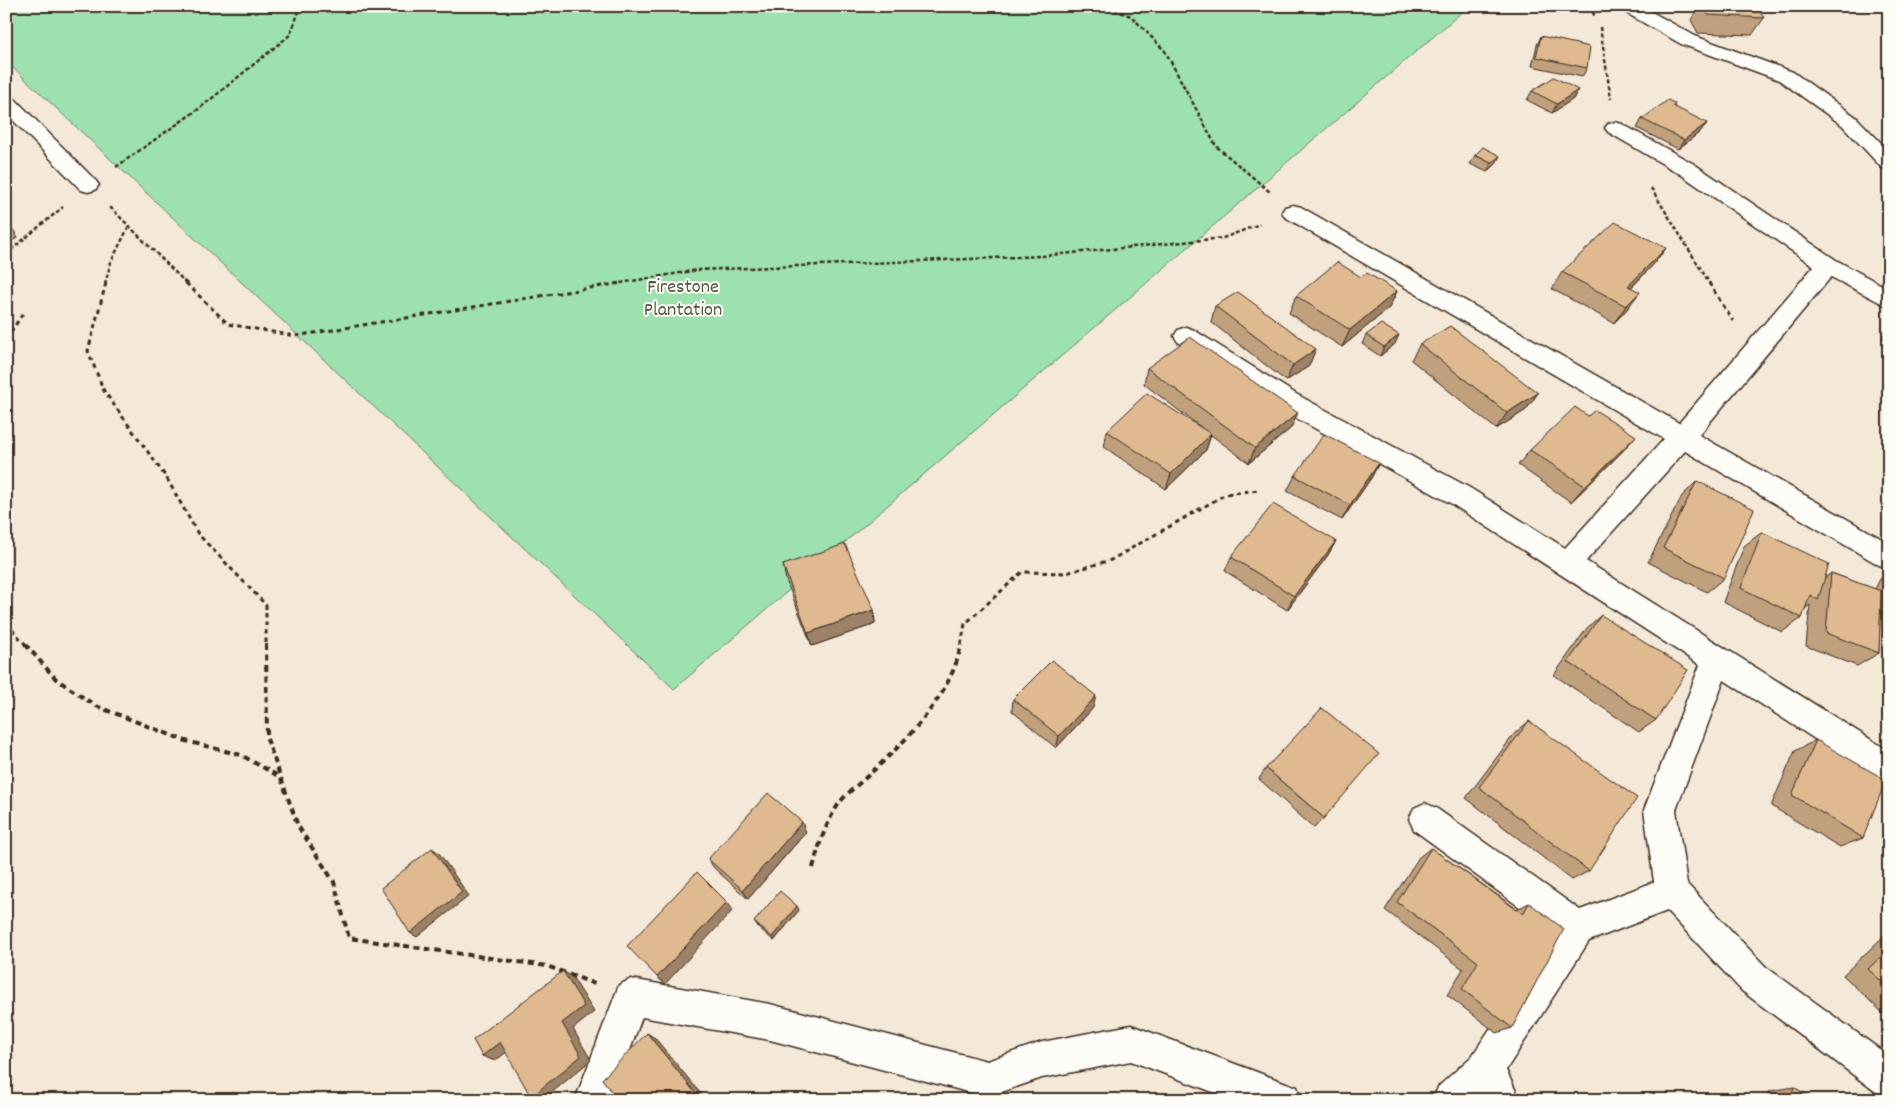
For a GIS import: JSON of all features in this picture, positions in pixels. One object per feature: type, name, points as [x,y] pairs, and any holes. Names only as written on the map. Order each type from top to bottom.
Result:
[{"type":"street","points":[[1627,6],[1688,40],[1786,76],[1849,121],[1889,163]]},
{"type":"street","points":[[6,101],[88,185]]},
{"type":"street","points":[[1615,128],[1687,169],[1828,265],[1889,300]]},
{"type":"street","points":[[1293,212],[1889,556]]},
{"type":"street","points":[[1567,564],[1682,437],[1828,265]]},
{"type":"street","points":[[1186,336],[1286,401],[1460,496],[1889,769]]},
{"type":"street","points":[[1717,660],[1660,810],[1672,892],[1754,979],[1889,1079]]},
{"type":"street","points":[[1425,820],[1577,928]]},
{"type":"street","points":[[1451,1100],[1486,1069],[1577,928],[1672,892]]},
{"type":"street","points":[[593,1100],[630,997],[770,1022],[987,1079],[1042,1060],[1131,1043],[1284,1100]]},
{"type":"street","points":[[1486,1069],[1502,1100]]},
{"type":"path","points":[[6,254],[88,185],[200,108],[290,35],[302,6]]},
{"type":"path","points":[[88,185],[228,324],[295,336],[698,270],[1042,256],[1223,238],[1293,212],[1216,146],[1165,51],[1131,16],[1102,6]]},
{"type":"path","points":[[129,226],[111,262],[88,351],[104,391],[166,477],[198,534],[235,575],[266,604],[267,739],[298,826],[334,882],[349,938],[547,966],[630,997]]},
{"type":"path","points":[[6,339],[24,312]]},
{"type":"path","points":[[813,868],[822,834],[839,803],[903,743],[950,682],[959,658],[966,624],[1022,572],[1066,573],[1111,560],[1226,494],[1259,490]]},
{"type":"path","points":[[6,623],[56,679],[96,706],[186,741],[241,755],[280,777]]},
{"type":"green space","name":"Firestone Plantation","points":[[6,6],[1469,6],[674,689],[6,61]]},
{"type":"building","points":[[1703,6],[1756,6],[1764,18],[1708,15]]},
{"type":"building","points":[[1541,36],[1590,47],[1587,68],[1536,57]]},
{"type":"building","points":[[1554,77],[1578,90],[1557,104],[1532,91]]},
{"type":"building","points":[[1668,100],[1675,104],[1673,106],[1707,123],[1684,140],[1642,119]]},
{"type":"building","points":[[1483,147],[1500,156],[1491,163],[1475,155]]},
{"type":"building","points":[[1615,222],[1666,248],[1628,286],[1640,292],[1626,306],[1562,272]]},
{"type":"building","points":[[1337,262],[1361,277],[1367,273],[1397,291],[1350,330],[1296,296]]},
{"type":"building","points":[[1238,292],[1316,349],[1293,365],[1215,306]]},
{"type":"building","points":[[1381,324],[1399,335],[1384,347],[1366,335]]},
{"type":"building","points":[[1450,326],[1538,393],[1507,413],[1420,344]]},
{"type":"building","points":[[1190,337],[1298,413],[1255,448],[1147,368]]},
{"type":"building","points":[[1147,393],[1211,434],[1171,474],[1107,431]]},
{"type":"building","points":[[1575,407],[1588,416],[1595,410],[1636,436],[1585,486],[1530,450]]},
{"type":"building","points":[[1324,434],[1379,463],[1350,505],[1295,476]]},
{"type":"building","points":[[1697,481],[1754,509],[1724,578],[1663,548]]},
{"type":"building","points":[[1273,504],[1336,541],[1294,596],[1231,557]]},
{"type":"building","points":[[1762,532],[1829,564],[1818,600],[1810,595],[1802,618],[1741,588]]},
{"type":"building","points":[[845,544],[874,610],[808,633],[783,565]]},
{"type":"building","points":[[1831,573],[1881,591],[1879,653],[1826,633]]},
{"type":"building","points":[[1601,615],[1688,670],[1656,720],[1568,662]]},
{"type":"building","points":[[1052,660],[1096,696],[1059,736],[1013,699]]},
{"type":"building","points":[[1322,708],[1379,754],[1324,818],[1266,768]]},
{"type":"building","points":[[1529,721],[1637,798],[1589,871],[1479,787]]},
{"type":"building","points":[[1816,740],[1886,780],[1863,838],[1792,795]]},
{"type":"building","points":[[768,793],[802,822],[743,890],[708,859]]},
{"type":"building","points":[[432,848],[462,892],[410,933],[381,888]]},
{"type":"building","points":[[1431,848],[1523,914],[1529,903],[1564,929],[1512,1028],[1462,989],[1478,962],[1397,902]]},
{"type":"building","points":[[697,872],[727,902],[657,977],[627,946]]},
{"type":"building","points":[[780,891],[797,906],[772,937],[754,922]]},
{"type":"building","points":[[1889,949],[1889,988],[1868,969]]},
{"type":"building","points":[[563,971],[584,1006],[562,1023],[581,1056],[531,1097],[500,1042],[482,1056],[473,1040]]},
{"type":"building","points":[[647,1033],[701,1100],[618,1100],[602,1079]]},
{"type":"building","points":[[1794,1087],[1814,1100],[1790,1100]]}]
